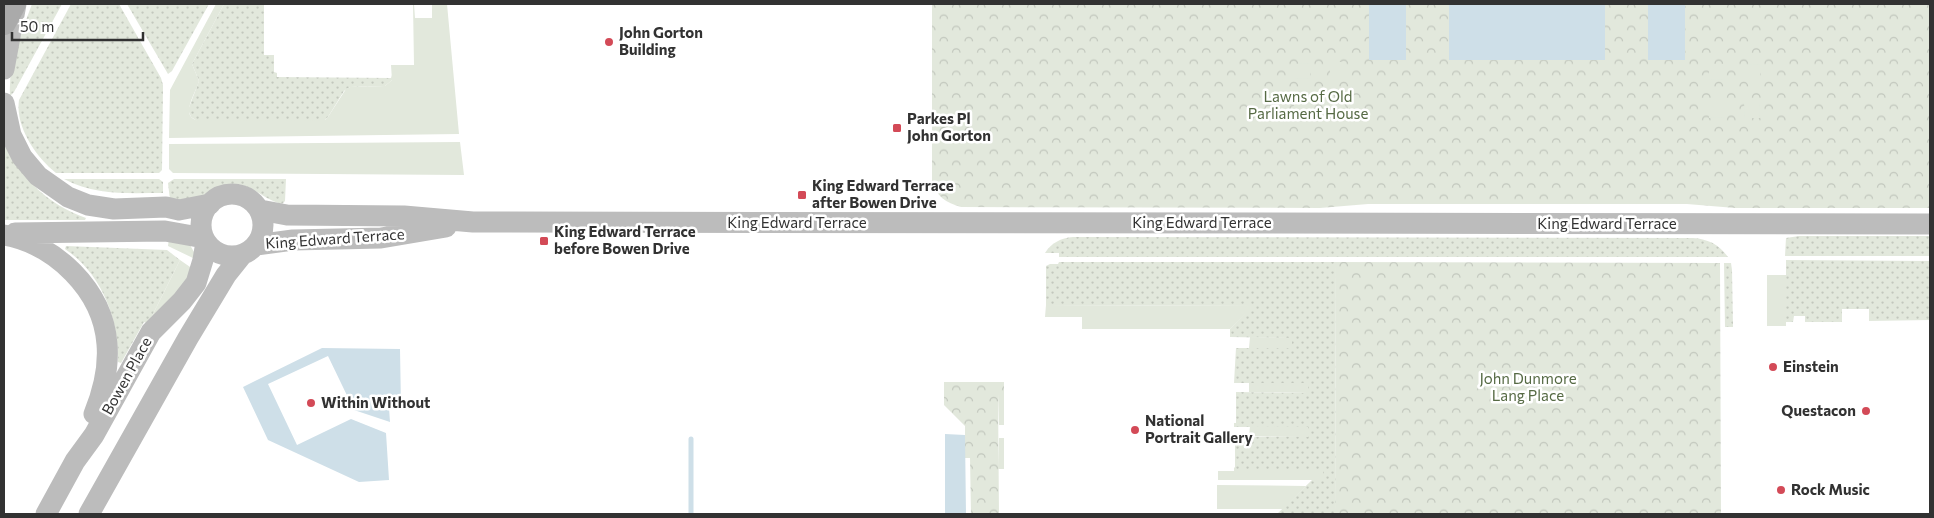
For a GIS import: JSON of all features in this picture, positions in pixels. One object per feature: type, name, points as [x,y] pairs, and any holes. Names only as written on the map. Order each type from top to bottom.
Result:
[{"type":"main road","points":[[4,23],[15,4]]},
{"type":"main road","points":[[4,69],[15,4]]},
{"type":"main road","name":"King Edward Terrace","points":[[4,103],[11,135],[22,157],[38,176],[68,197],[88,205],[114,209],[166,207],[179,210],[210,204],[221,196],[237,194],[252,200],[260,210],[264,224],[260,239],[249,250]]},
{"type":"main road","points":[[205,240],[202,231],[202,216],[210,204]]},
{"type":"main road","name":"King Edward Terrace","points":[[260,210],[287,215],[404,216],[473,222],[1930,224]]},
{"type":"main road","name":"King Edward Terrace","points":[[4,234],[165,231],[205,240],[211,248],[226,256],[292,240],[381,238],[473,222]]},
{"type":"main road","points":[[4,234],[35,245],[67,266],[87,290],[102,321],[107,344],[105,381],[98,404],[75,461]]},
{"type":"main road","name":"Bowen Place","points":[[46,514],[75,461],[94,435],[151,332],[182,302],[196,283],[204,260],[205,240]]},
{"type":"main road","points":[[89,514],[188,338],[223,280],[249,250]]},
{"type":"green space","points":[[32,4],[62,4],[14,92],[10,96],[13,61]]},
{"type":"green space","points":[[71,4],[119,4],[161,78],[163,85],[162,170],[159,173],[56,173],[41,159],[28,141],[20,121],[19,100]]},
{"type":"green space","points":[[127,4],[209,4],[172,71],[168,74]]},
{"type":"green space","points":[[216,4],[224,4],[192,64],[199,81],[189,111],[190,116],[194,119],[201,121],[325,120],[346,89],[350,87],[385,86],[392,80],[391,65],[414,65],[413,4],[415,18],[432,18],[432,4],[447,4],[459,134],[169,138],[170,90]]},
{"type":"green space","points":[[224,4],[264,4],[264,55],[274,55],[274,72],[277,73],[277,77],[391,78],[392,75],[392,80],[385,86],[350,87],[344,91],[324,121],[197,121],[191,117],[188,110],[199,81],[192,64]]},
{"type":"green space","name":"Lawns of Old Parliament House","points":[[932,4],[1930,4],[1930,208],[1735,208],[1687,204],[1368,204],[1320,208],[961,207],[942,198],[936,191],[932,181]]},
{"type":"green space","points":[[1330,62],[1345,62],[1345,77],[1330,77]]},
{"type":"green space","points":[[1310,63],[1310,78],[1295,79],[1295,64]]},
{"type":"green space","points":[[1709,64],[1724,64],[1724,79],[1709,80]]},
{"type":"green space","points":[[1760,64],[1760,79],[1745,79],[1745,65]]},
{"type":"green space","points":[[1309,101],[1309,117],[1294,116],[1294,102]]},
{"type":"green space","points":[[1330,102],[1345,102],[1345,117],[1330,117]]},
{"type":"green space","points":[[1709,103],[1724,103],[1724,117],[1709,118]]},
{"type":"green space","points":[[1744,103],[1759,103],[1760,118],[1745,118]]},
{"type":"green space","points":[[460,142],[464,175],[173,173],[169,169],[169,144]]},
{"type":"green space","points":[[4,144],[19,168],[38,189],[59,205],[86,218],[85,220],[4,220]]},
{"type":"green space","points":[[64,179],[159,179],[163,182],[163,193],[100,191]]},
{"type":"green space","points":[[174,179],[286,179],[285,201],[282,204],[276,202],[247,187],[235,184],[223,186],[194,198],[170,200],[168,183]]},
{"type":"green space","points":[[1799,236],[1930,236],[1930,256],[1785,256],[1786,238]]},
{"type":"green space","points":[[1073,237],[1693,238],[1713,243],[1728,257],[1059,257],[1059,253],[1045,253],[1050,246],[1057,242]]},
{"type":"green space","points":[[169,238],[190,245],[195,259],[168,246]]},
{"type":"green space","points":[[66,246],[167,250],[180,260],[148,324],[144,322],[121,363],[118,362],[115,330],[106,299],[89,271],[65,249]]},
{"type":"green space","points":[[180,260],[193,269],[190,277],[148,324]]},
{"type":"green space","points":[[1786,260],[1930,261],[1930,320],[1869,321],[1869,309],[1842,309],[1842,322],[1805,322],[1805,316],[1794,316],[1793,322],[1786,322]]},
{"type":"green space","points":[[1059,262],[1336,262],[1335,514],[1277,514],[1312,480],[1323,480],[1323,472],[1234,471],[1235,437],[1308,436],[1308,427],[1234,427],[1234,423],[1236,423],[1236,392],[1308,393],[1307,383],[1234,383],[1236,348],[1292,348],[1292,338],[1230,337],[1230,329],[1252,306],[1046,305],[1046,266],[1058,264]]},
{"type":"green space","name":"John Dunmore Lang Place","points":[[1336,262],[1720,263],[1721,514],[1335,514]]},
{"type":"green space","points":[[1724,263],[1731,263],[1732,270],[1733,327],[1725,327]]},
{"type":"green space","points":[[1767,275],[1786,275],[1786,326],[1767,326]]},
{"type":"green space","points":[[1046,305],[1253,306],[1230,329],[1082,329],[1082,317],[1045,317]]},
{"type":"green space","points":[[1250,337],[1292,338],[1292,348],[1249,348]]},
{"type":"green space","points":[[944,382],[1004,382],[1004,394],[998,394],[999,514],[971,514],[970,458],[965,458],[965,426],[944,405]]},
{"type":"green space","points":[[1249,383],[1308,383],[1308,393],[1249,392]]},
{"type":"green space","points":[[998,394],[1004,394],[1004,425],[999,425]]},
{"type":"green space","points":[[1250,426],[1308,427],[1308,437],[1249,436]]},
{"type":"green space","points":[[999,438],[1004,438],[1004,469],[998,469]]},
{"type":"green space","points":[[1218,471],[1323,471],[1323,480],[1218,480]]},
{"type":"green space","points":[[1217,485],[1306,486],[1283,509],[1217,509]]},
{"type":"shaded area","points":[[1369,4],[1406,4],[1406,60],[1369,60]]},
{"type":"shaded area","points":[[1449,4],[1605,4],[1605,60],[1449,60]]},
{"type":"shaded area","points":[[1648,4],[1685,4],[1685,60],[1648,60]]},
{"type":"shaded area","points":[[322,348],[400,349],[401,407],[389,408],[390,422],[354,410],[328,356],[268,384],[297,445],[351,419],[386,433],[389,480],[359,482],[268,440],[243,387]]},
{"type":"shaded area","points":[[945,434],[965,435],[966,514],[945,514]]},
{"type":"waterway","points":[[691,439],[691,514]]},
{"type":"place","name":"John Gorton Building","points":[[609,42]]},
{"type":"place","name":"Parkes Pl John Gorton","points":[[897,128]]},
{"type":"place","name":"King Edward Terrace after Bowen Drive","points":[[802,195]]},
{"type":"place","name":"King Edward Terrace before Bowen Drive","points":[[544,241]]},
{"type":"place","name":"Einstein","points":[[1773,367]]},
{"type":"place","name":"Within Without","points":[[311,403]]},
{"type":"place","name":"Questacon","points":[[1866,411]]},
{"type":"place","name":"National Portrait Gallery","points":[[1135,430]]},
{"type":"place","name":"Rock Music","points":[[1781,490]]}]
